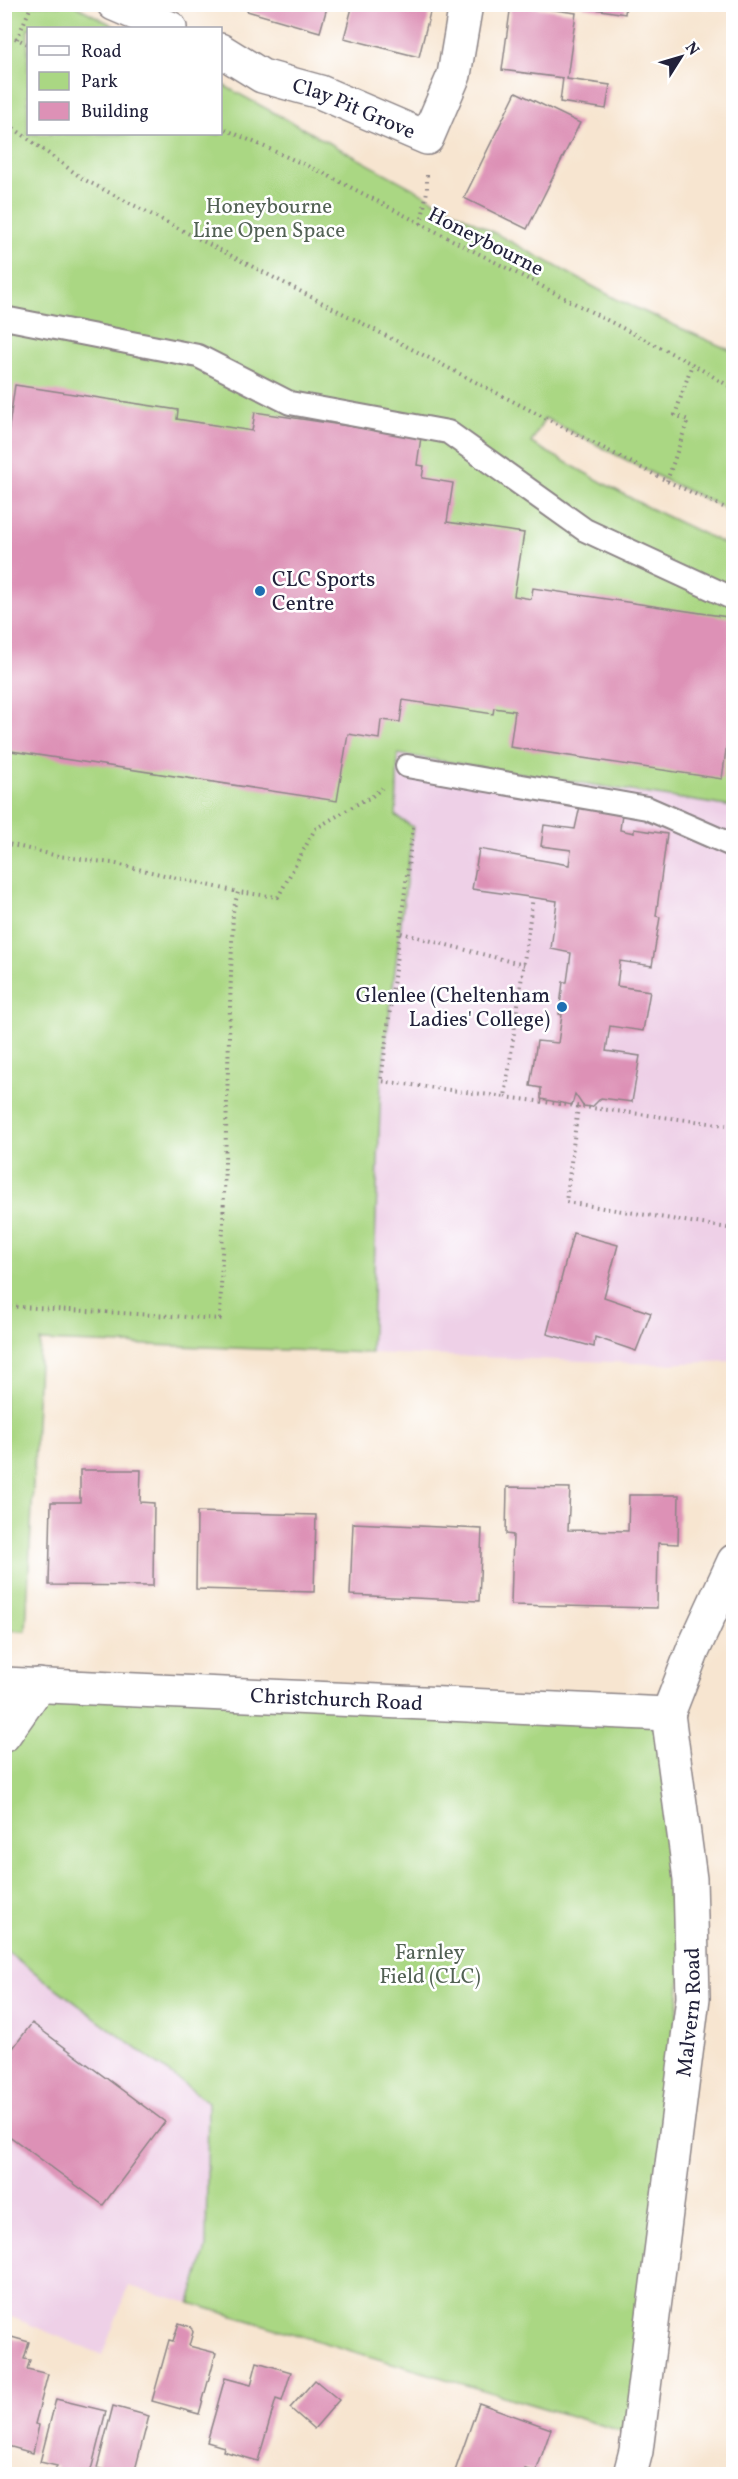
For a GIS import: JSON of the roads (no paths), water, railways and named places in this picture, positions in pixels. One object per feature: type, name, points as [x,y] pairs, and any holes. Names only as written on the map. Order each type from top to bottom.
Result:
[{"type":"street","points":[[114,4],[168,27]]},
{"type":"street","name":"Clay Pit Grove","points":[[222,51],[262,76],[320,92],[427,138],[454,75],[466,4]]},
{"type":"street","name":"Malvern Road","points":[[630,2475],[636,2451],[693,1998],[690,1879],[668,1714],[693,1650],[734,1561]]},
{"type":"street","name":"Christchurch Road","points":[[4,1684],[668,1714]]},
{"type":"street","points":[[4,1735],[39,1685]]},
{"type":"lane","points":[[4,318],[198,356],[290,403],[447,432],[585,530],[734,598]]},
{"type":"lane","points":[[406,766],[647,808],[734,846]]},
{"type":"place","name":"CLC Sports Centre","points":[[260,591]]},
{"type":"place","name":"Glenlee (Cheltenham Ladies' College)","points":[[562,1007]]},
{"type":"park label","name":"Honeybourne Line Open Space","points":[[269,218]]},
{"type":"park label","name":"Farnley Field (CLC)","points":[[430,1964]]}]
